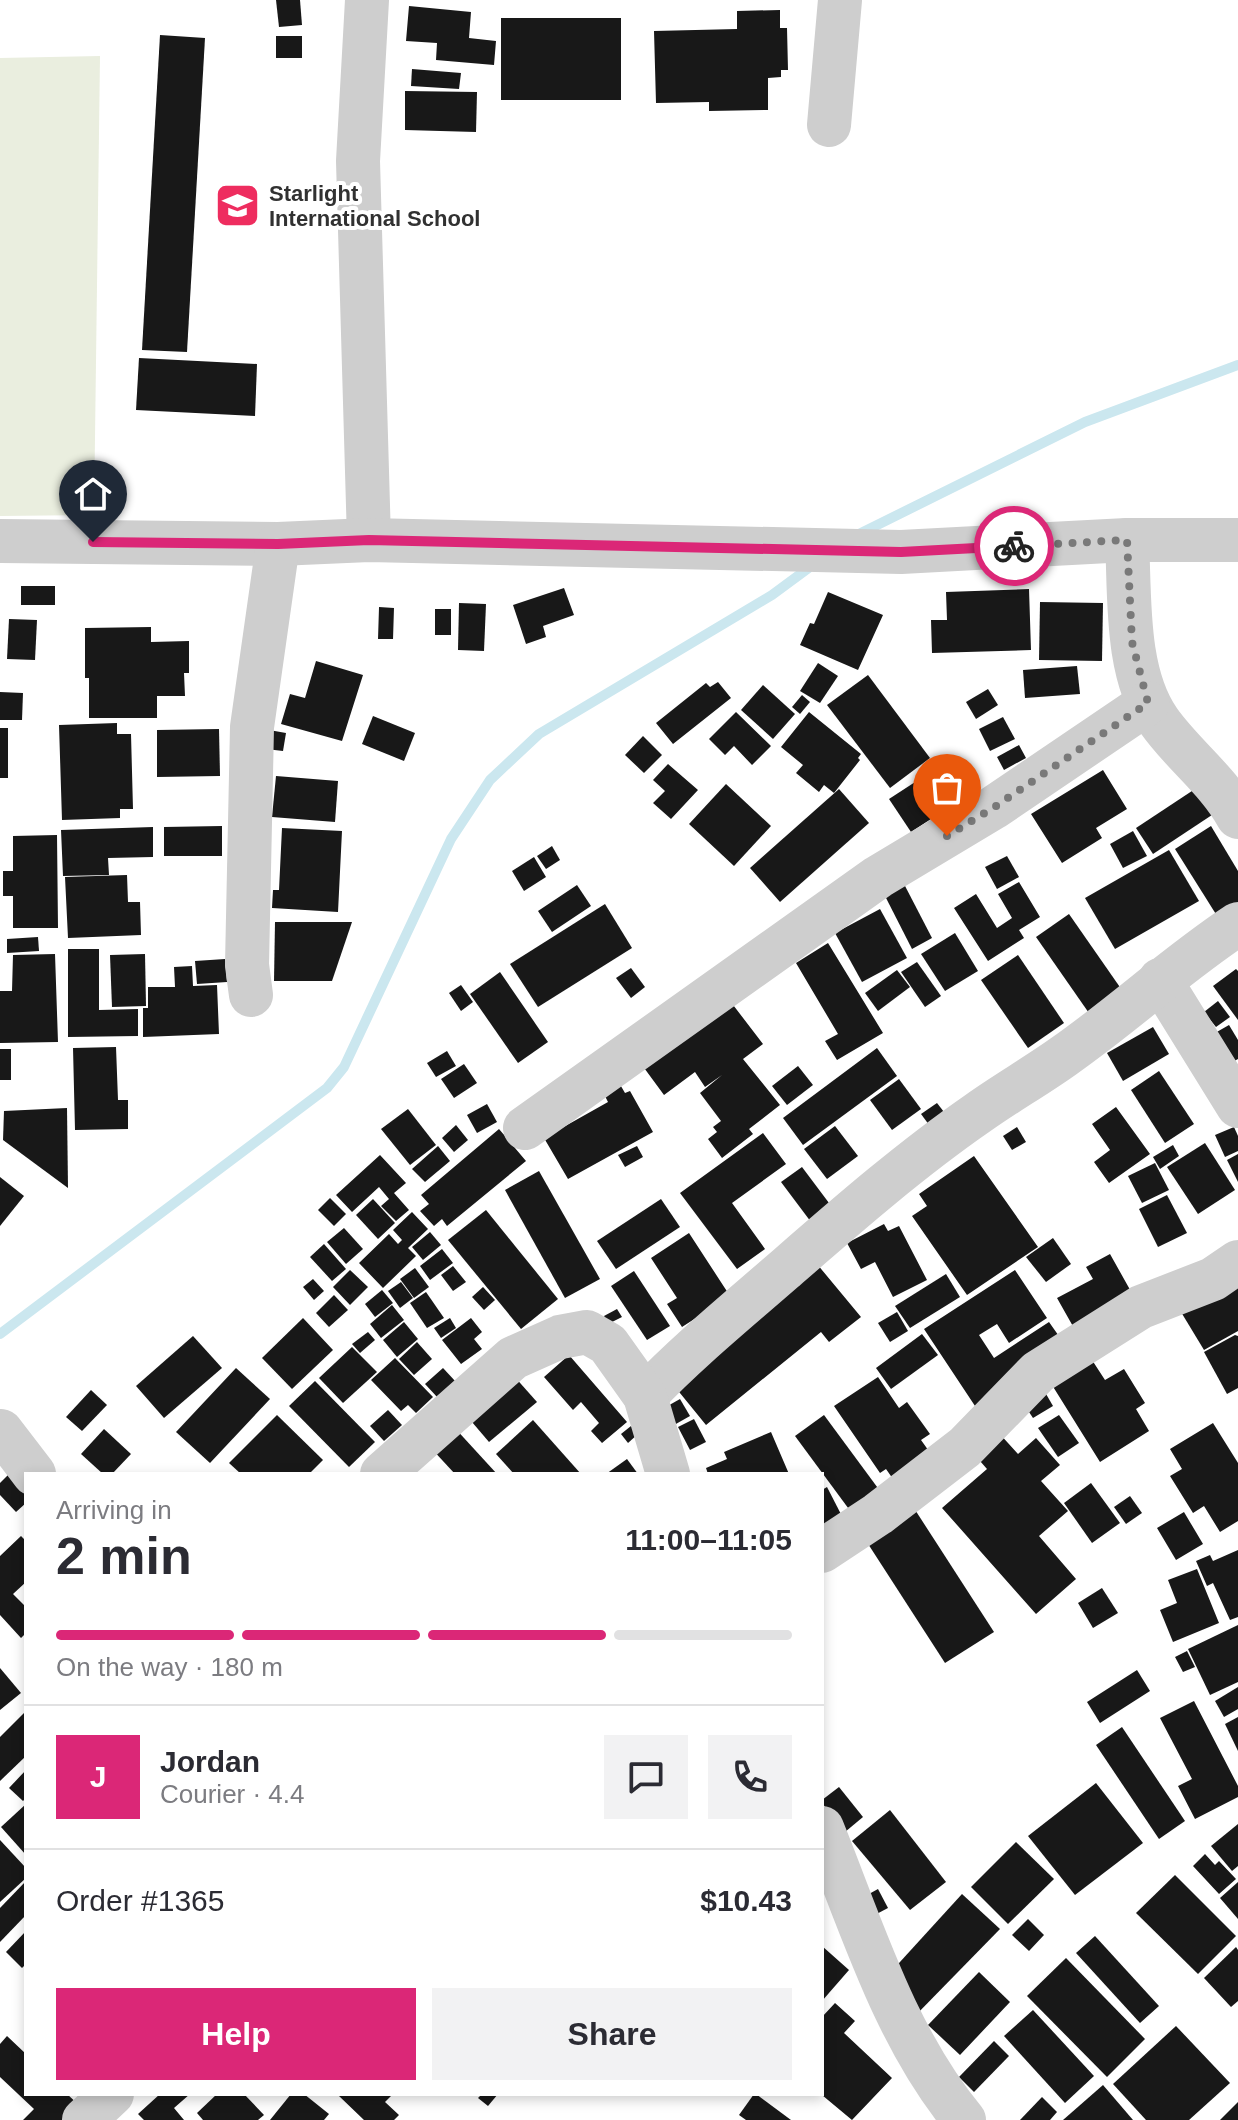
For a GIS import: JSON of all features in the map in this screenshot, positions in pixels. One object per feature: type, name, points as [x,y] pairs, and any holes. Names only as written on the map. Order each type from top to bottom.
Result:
[{"type":"street","points":[[367,0],[358,161],[369,540]]},
{"type":"street","points":[[829,125],[840,0]]},
{"type":"street","points":[[0,541],[278,544],[369,540],[901,552],[1127,540],[1238,540]]},
{"type":"street","points":[[1127,540],[1132,642],[1148,703],[1160,723],[1227,798],[1238,817]]},
{"type":"street","points":[[251,995],[247,965],[250,750],[278,544]]},
{"type":"street","points":[[525,1128],[878,877],[993,808],[1148,703]]},
{"type":"street","points":[[645,1396],[678,1362],[828,1231],[976,1114],[1064,1056],[1160,980],[1238,924]]},
{"type":"street","points":[[1160,980],[1238,1106]]},
{"type":"street","points":[[824,1550],[878,1514],[965,1447],[1038,1372],[1141,1307],[1213,1279],[1238,1262]]},
{"type":"street","points":[[384,1472],[513,1358],[560,1337],[587,1332],[608,1344],[645,1396],[667,1472]]},
{"type":"street","points":[[1,1431],[32,1472]]},
{"type":"street","points":[[824,1833],[888,1991],[934,2082],[964,2120]]},
{"type":"street","points":[[84,2120],[110,2096]]},
{"type":"shaded area","points":[[100,56],[94,515],[0,516],[0,58]]},
{"type":"building","points":[[276,0],[300,0],[302,25],[279,27]]},
{"type":"building","points":[[409,6],[471,12],[469,38],[496,41],[494,65],[436,60],[437,43],[406,41]]},
{"type":"building","points":[[780,10],[780,28],[787,28],[788,70],[781,70],[781,77],[768,78],[768,110],[709,111],[709,102],[656,103],[654,31],[737,29],[737,11]]},
{"type":"building","points":[[501,18],[621,18],[621,100],[501,100]]},
{"type":"building","points":[[160,35],[205,38],[187,352],[142,350]]},
{"type":"building","points":[[276,36],[302,36],[302,58],[276,58]]},
{"type":"building","points":[[412,69],[461,73],[459,89],[411,86]]},
{"type":"building","points":[[405,91],[477,92],[476,132],[405,130]]},
{"type":"building","points":[[139,358],[257,364],[255,416],[136,410]]},
{"type":"building","points":[[21,586],[55,586],[55,605],[21,605]]},
{"type":"building","points":[[564,588],[574,615],[543,626],[546,637],[526,644],[513,605]]},
{"type":"building","points":[[1029,589],[1031,650],[932,653],[931,620],[947,620],[946,592]]},
{"type":"building","points":[[828,592],[883,615],[858,670],[800,645],[810,623],[814,624]]},
{"type":"building","points":[[1040,602],[1103,603],[1102,661],[1039,660]]},
{"type":"building","points":[[459,603],[486,604],[484,651],[458,650]]},
{"type":"building","points":[[379,607],[394,608],[393,639],[378,639]]},
{"type":"building","points":[[435,609],[451,609],[451,635],[435,635]]},
{"type":"building","points":[[9,619],[37,620],[35,660],[7,659]]},
{"type":"building","points":[[151,627],[151,642],[189,641],[189,673],[184,673],[185,696],[157,696],[157,718],[89,718],[85,628]]},
{"type":"building","points":[[316,661],[363,675],[342,741],[281,724],[290,694],[305,698]]},
{"type":"building","points":[[818,663],[838,676],[820,703],[800,691]]},
{"type":"building","points":[[1077,666],[1080,694],[1025,698],[1023,670]]},
{"type":"building","points":[[868,675],[930,758],[890,788],[827,705]]},
{"type":"building","points":[[718,682],[731,698],[673,744],[656,723],[706,683],[710,687]]},
{"type":"building","points":[[763,685],[795,714],[773,739],[741,710]]},
{"type":"building","points":[[988,689],[998,705],[976,719],[966,702]]},
{"type":"building","points":[[0,692],[23,693],[22,720],[0,720]]},
{"type":"building","points":[[802,695],[810,702],[800,714],[792,707]]},
{"type":"building","points":[[736,712],[771,746],[752,765],[734,746],[725,755],[709,739]]},
{"type":"building","points":[[809,712],[861,754],[860,760],[834,793],[824,785],[819,792],[796,773],[803,765],[781,747]]},
{"type":"building","points":[[373,716],[415,733],[404,761],[362,744]]},
{"type":"building","points":[[1003,717],[1015,739],[990,751],[979,729]]},
{"type":"building","points":[[117,723],[117,734],[131,734],[133,809],[120,809],[120,818],[62,820],[59,725]]},
{"type":"building","points":[[0,728],[8,728],[8,778],[0,778]]},
{"type":"building","points":[[219,729],[220,776],[157,777],[157,730]]},
{"type":"building","points":[[269,730],[286,733],[283,751],[266,749]]},
{"type":"building","points":[[643,736],[662,755],[644,773],[625,755]]},
{"type":"building","points":[[1019,745],[1026,758],[1004,770],[997,757]]},
{"type":"building","points":[[952,758],[974,791],[911,832],[889,799]]},
{"type":"building","points":[[668,764],[698,790],[671,819],[653,803],[665,791],[653,780]]},
{"type":"building","points":[[1103,770],[1127,809],[1096,828],[1102,838],[1062,863],[1031,814]]},
{"type":"building","points":[[276,776],[338,781],[335,822],[272,817]]},
{"type":"building","points":[[726,784],[771,826],[734,866],[689,824]]},
{"type":"building","points":[[1198,787],[1215,813],[1153,854],[1136,828]]},
{"type":"building","points":[[839,789],[869,823],[780,902],[750,868]]},
{"type":"building","points":[[222,826],[222,856],[164,856],[164,827]]},
{"type":"building","points":[[1211,826],[1238,871],[1238,913],[1219,919],[1175,849]]},
{"type":"building","points":[[153,827],[153,857],[108,858],[109,875],[63,876],[61,830]]},
{"type":"building","points":[[282,828],[342,831],[338,912],[272,908],[273,890],[279,890]]},
{"type":"building","points":[[1133,831],[1147,856],[1123,868],[1110,844]]},
{"type":"building","points":[[57,835],[58,928],[13,928],[13,896],[3,896],[3,871],[13,871],[13,836]]},
{"type":"building","points":[[552,846],[560,860],[546,869],[537,856]]},
{"type":"building","points":[[1169,850],[1199,901],[1115,949],[1085,898]]},
{"type":"building","points":[[1007,856],[1019,877],[997,889],[985,867]]},
{"type":"building","points":[[534,857],[546,877],[524,891],[512,871]]},
{"type":"building","points":[[127,875],[128,902],[140,902],[141,935],[68,938],[65,877]]},
{"type":"building","points":[[1019,882],[1040,917],[1019,930],[1024,938],[988,961],[954,908],[976,894],[997,928],[1012,918],[998,894]]},
{"type":"building","points":[[904,884],[932,938],[912,949],[884,894]]},
{"type":"building","points":[[577,885],[591,906],[552,932],[538,911]]},
{"type":"building","points":[[605,904],[632,948],[538,1007],[510,964]]},
{"type":"building","points":[[880,909],[907,958],[862,982],[835,933]]},
{"type":"building","points":[[1069,914],[1124,993],[1091,1016],[1036,937]]},
{"type":"building","points":[[275,922],[352,922],[332,981],[274,981]]},
{"type":"building","points":[[955,933],[978,971],[945,991],[921,954]]},
{"type":"building","points":[[38,937],[39,951],[7,953],[7,939]]},
{"type":"building","points":[[828,943],[883,1033],[837,1060],[825,1041],[838,1034],[796,963]]},
{"type":"building","points":[[68,949],[99,949],[99,1010],[138,1009],[138,1036],[68,1037]]},
{"type":"building","points":[[55,954],[58,1042],[0,1043],[0,991],[12,991],[13,955]]},
{"type":"building","points":[[145,954],[146,1006],[112,1007],[110,955]]},
{"type":"building","points":[[1018,955],[1064,1023],[1028,1048],[981,980]]},
{"type":"building","points":[[225,959],[227,982],[197,984],[195,961]]},
{"type":"building","points":[[917,962],[941,996],[925,1007],[901,972]]},
{"type":"building","points":[[192,966],[193,986],[217,985],[219,1034],[143,1037],[143,1008],[148,1008],[148,987],[175,987],[174,967]]},
{"type":"building","points":[[631,968],[645,987],[631,998],[616,978]]},
{"type":"building","points":[[1236,969],[1238,971],[1238,1020],[1213,986]]},
{"type":"building","points":[[897,970],[910,987],[878,1011],[865,993]]},
{"type":"building","points":[[500,972],[548,1042],[518,1063],[470,994]]},
{"type":"building","points":[[461,985],[473,1002],[461,1011],[449,993]]},
{"type":"building","points":[[727,997],[763,1044],[743,1059],[780,1105],[749,1129],[753,1134],[722,1158],[708,1139],[717,1132],[713,1127],[721,1121],[700,1093],[722,1075],[705,1087],[695,1072],[664,1095],[639,1061]]},
{"type":"building","points":[[1218,1001],[1230,1017],[1216,1027],[1204,1012]]},
{"type":"building","points":[[1229,1025],[1238,1040],[1238,1059],[1225,1066],[1208,1037]]},
{"type":"building","points":[[1153,1027],[1169,1054],[1123,1081],[1107,1053]]},
{"type":"building","points":[[116,1047],[118,1100],[128,1100],[128,1129],[75,1130],[73,1048]]},
{"type":"building","points":[[877,1048],[897,1076],[803,1145],[783,1118]]},
{"type":"building","points":[[0,1049],[11,1049],[11,1080],[0,1080]]},
{"type":"building","points":[[447,1051],[456,1066],[436,1077],[427,1063]]},
{"type":"building","points":[[464,1064],[477,1083],[454,1098],[441,1079]]},
{"type":"building","points":[[798,1066],[813,1085],[787,1105],[772,1086]]},
{"type":"building","points":[[1159,1071],[1194,1124],[1165,1143],[1131,1090]]},
{"type":"building","points":[[899,1079],[921,1109],[892,1130],[870,1100]]},
{"type":"building","points":[[618,1081],[625,1093],[630,1091],[653,1132],[568,1179],[544,1138],[608,1102],[602,1090]]},
{"type":"building","points":[[937,1103],[951,1121],[935,1133],[921,1114]]},
{"type":"building","points":[[487,1104],[497,1122],[477,1133],[467,1115]]},
{"type":"building","points":[[1116,1107],[1150,1154],[1109,1183],[1094,1162],[1110,1150],[1092,1124]]},
{"type":"building","points":[[67,1108],[68,1188],[3,1140],[4,1111]]},
{"type":"building","points":[[408,1109],[436,1145],[410,1165],[381,1129]]},
{"type":"building","points":[[456,1125],[468,1140],[454,1152],[442,1138]]},
{"type":"building","points":[[835,1126],[858,1156],[827,1179],[804,1149]]},
{"type":"building","points":[[1017,1127],[1026,1142],[1012,1150],[1003,1136]]},
{"type":"building","points":[[1234,1127],[1238,1136],[1238,1151],[1225,1157],[1215,1135]]},
{"type":"building","points":[[499,1129],[526,1161],[447,1226],[442,1219],[434,1226],[420,1211],[429,1204],[421,1195]]},
{"type":"building","points":[[763,1133],[786,1164],[732,1203],[765,1249],[737,1269],[680,1193]]},
{"type":"building","points":[[1205,1143],[1235,1190],[1198,1214],[1167,1167]]},
{"type":"building","points":[[1173,1145],[1179,1156],[1160,1169],[1153,1157]]},
{"type":"building","points":[[438,1146],[450,1161],[425,1182],[412,1169]]},
{"type":"building","points":[[637,1146],[643,1157],[625,1167],[618,1155]]},
{"type":"building","points":[[1238,1154],[1238,1182],[1227,1160]]},
{"type":"building","points":[[380,1155],[406,1183],[394,1193],[409,1210],[396,1221],[381,1206],[389,1199],[379,1187],[352,1212],[336,1195]]},
{"type":"building","points":[[974,1156],[1038,1247],[967,1295],[912,1216],[927,1206],[919,1194]]},
{"type":"building","points":[[1155,1163],[1169,1190],[1142,1203],[1128,1176]]},
{"type":"building","points":[[802,1167],[835,1211],[814,1226],[781,1182]]},
{"type":"building","points":[[539,1171],[600,1279],[565,1298],[505,1190]]},
{"type":"building","points":[[0,1177],[24,1196],[0,1226]]},
{"type":"building","points":[[1167,1195],[1187,1233],[1158,1247],[1139,1209]]},
{"type":"building","points":[[330,1198],[346,1214],[334,1226],[318,1210]]},
{"type":"building","points":[[373,1199],[395,1223],[378,1239],[356,1215]]},
{"type":"building","points":[[661,1199],[680,1227],[616,1269],[597,1241]]},
{"type":"building","points":[[486,1210],[558,1299],[521,1329],[448,1240]]},
{"type":"building","points":[[412,1212],[428,1229],[408,1248],[416,1256],[383,1288],[359,1263],[389,1234],[398,1244],[402,1240],[393,1230]]},
{"type":"building","points":[[884,1224],[888,1231],[899,1226],[927,1280],[893,1297],[875,1262],[861,1269],[847,1243]]},
{"type":"building","points":[[344,1228],[363,1249],[346,1264],[327,1242]]},
{"type":"building","points":[[430,1232],[441,1245],[423,1260],[412,1247]]},
{"type":"building","points":[[689,1233],[730,1296],[682,1327],[667,1304],[677,1298],[651,1258]]},
{"type":"building","points":[[1053,1238],[1071,1264],[1046,1282],[1026,1257]]},
{"type":"building","points":[[324,1244],[346,1269],[332,1281],[310,1257]]},
{"type":"building","points":[[442,1249],[453,1263],[430,1280],[420,1266]]},
{"type":"building","points":[[1110,1254],[1138,1304],[1079,1337],[1057,1298],[1093,1279],[1086,1267]]},
{"type":"building","points":[[817,1264],[861,1317],[829,1342],[821,1332],[706,1425],[671,1382]]},
{"type":"building","points":[[453,1266],[466,1282],[453,1291],[441,1275]]},
{"type":"building","points":[[415,1268],[429,1287],[414,1298],[400,1279]]},
{"type":"building","points":[[350,1270],[368,1287],[350,1305],[333,1287]]},
{"type":"building","points":[[1015,1270],[1047,1318],[1009,1343],[997,1324],[979,1335],[994,1358],[1049,1322],[1068,1349],[977,1409],[924,1329]]},
{"type":"building","points":[[634,1271],[670,1326],[647,1340],[611,1286]]},
{"type":"building","points":[[946,1274],[960,1297],[910,1328],[895,1306]]},
{"type":"building","points":[[1238,1275],[1238,1331],[1204,1350],[1181,1312]]},
{"type":"building","points":[[313,1279],[324,1291],[314,1300],[303,1287]]},
{"type":"building","points":[[401,1282],[413,1298],[400,1308],[388,1291]]},
{"type":"building","points":[[483,1287],[495,1300],[484,1310],[472,1297]]},
{"type":"building","points":[[382,1290],[393,1303],[375,1317],[365,1304]]},
{"type":"building","points":[[426,1292],[444,1318],[427,1328],[410,1303]]},
{"type":"building","points":[[334,1295],[348,1310],[329,1327],[316,1313]]},
{"type":"building","points":[[392,1305],[404,1320],[381,1338],[370,1324]]},
{"type":"building","points":[[617,1309],[622,1317],[608,1324],[604,1316]]},
{"type":"building","points":[[897,1312],[908,1331],[890,1342],[878,1323]]},
{"type":"building","points":[[303,1318],[333,1350],[292,1389],[262,1358]]},
{"type":"building","points":[[450,1318],[456,1328],[441,1338],[434,1328]]},
{"type":"building","points":[[471,1318],[482,1332],[474,1339],[482,1349],[461,1364],[442,1340]]},
{"type":"building","points":[[404,1322],[418,1339],[397,1357],[383,1340]]},
{"type":"building","points":[[368,1332],[375,1340],[360,1353],[352,1344]]},
{"type":"building","points":[[922,1334],[938,1355],[891,1389],[876,1368]]},
{"type":"building","points":[[193,1336],[222,1368],[164,1418],[136,1386]]},
{"type":"building","points":[[1238,1336],[1238,1388],[1227,1394],[1204,1352]]},
{"type":"building","points":[[417,1342],[432,1359],[414,1375],[399,1359]]},
{"type":"building","points":[[352,1347],[377,1372],[343,1403],[319,1378]]},
{"type":"building","points":[[569,1355],[627,1422],[602,1443],[591,1431],[599,1423],[581,1402],[573,1410],[544,1377]]},
{"type":"building","points":[[395,1358],[433,1397],[416,1413],[408,1405],[401,1411],[371,1380]]},
{"type":"building","points":[[1092,1360],[1105,1380],[1124,1369],[1145,1403],[1136,1409],[1149,1431],[1100,1462],[1052,1385]]},
{"type":"building","points":[[236,1368],[270,1399],[210,1463],[176,1432]]},
{"type":"building","points":[[443,1368],[456,1382],[438,1398],[425,1384]]},
{"type":"building","points":[[513,1375],[537,1402],[489,1442],[466,1415]]},
{"type":"building","points":[[878,1377],[899,1408],[907,1402],[930,1434],[921,1440],[931,1454],[893,1479],[886,1469],[880,1473],[834,1406]]},
{"type":"building","points":[[315,1381],[375,1442],[349,1467],[289,1406]]},
{"type":"building","points":[[1042,1387],[1053,1406],[1033,1418],[1021,1400]]},
{"type":"building","points":[[91,1390],[107,1405],[82,1431],[66,1417]]},
{"type":"building","points":[[680,1399],[690,1416],[667,1429],[657,1412]]},
{"type":"building","points":[[388,1410],[402,1425],[384,1441],[370,1426]]},
{"type":"building","points":[[277,1415],[323,1460],[311,1472],[239,1472],[229,1463]]},
{"type":"building","points":[[824,1415],[883,1495],[854,1516],[795,1436]]},
{"type":"building","points":[[1059,1415],[1079,1443],[1058,1457],[1038,1428]]},
{"type":"building","points":[[694,1419],[706,1442],[690,1450],[678,1427]]},
{"type":"building","points":[[533,1420],[579,1472],[512,1472],[496,1454]]},
{"type":"building","points":[[1213,1423],[1238,1463],[1238,1521],[1220,1532],[1204,1506],[1193,1513],[1170,1476],[1182,1469],[1170,1449]]},
{"type":"building","points":[[453,1426],[495,1472],[453,1472],[430,1447]]},
{"type":"building","points":[[631,1426],[638,1434],[628,1443],[621,1434]]},
{"type":"building","points":[[104,1429],[131,1454],[114,1472],[101,1472],[81,1454]]},
{"type":"building","points":[[771,1432],[788,1472],[707,1472],[706,1468],[727,1459],[724,1452]]},
{"type":"building","points":[[998,1432],[1018,1454],[1036,1438],[1060,1465],[1041,1481],[1068,1511],[1039,1536],[1076,1579],[1036,1614],[942,1508],[987,1469],[973,1453]]},
{"type":"building","points":[[627,1459],[637,1472],[609,1472]]},
{"type":"building","points":[[8,1475],[24,1491],[24,1505],[16,1512],[0,1495],[0,1483]]},
{"type":"building","points":[[1091,1483],[1120,1523],[1092,1543],[1064,1503]]},
{"type":"building","points":[[827,1487],[845,1522],[824,1533],[824,1489]]},
{"type":"building","points":[[1130,1496],[1142,1513],[1126,1524],[1114,1507]]},
{"type":"building","points":[[910,1502],[994,1632],[945,1663],[861,1533]]},
{"type":"building","points":[[1184,1512],[1203,1544],[1176,1560],[1157,1528]]},
{"type":"building","points":[[21,1536],[24,1539],[24,1584],[13,1594],[24,1605],[24,1635],[21,1638],[0,1615],[0,1556]]},
{"type":"building","points":[[1238,1550],[1238,1617],[1230,1620],[1213,1583],[1207,1586],[1196,1561],[1210,1555],[1213,1561]]},
{"type":"building","points":[[1197,1569],[1219,1623],[1173,1642],[1160,1610],[1177,1603],[1168,1580]]},
{"type":"building","points":[[1102,1588],[1118,1613],[1093,1628],[1078,1603]]},
{"type":"building","points":[[1238,1625],[1238,1682],[1210,1695],[1188,1649]]},
{"type":"building","points":[[1187,1651],[1195,1667],[1183,1672],[1175,1657]]},
{"type":"building","points":[[0,1668],[21,1693],[0,1710]]},
{"type":"building","points":[[1137,1670],[1150,1691],[1100,1723],[1087,1702]]},
{"type":"building","points":[[1238,1687],[1238,1709],[1224,1717],[1215,1701]]},
{"type":"building","points":[[1194,1701],[1238,1786],[1238,1797],[1195,1819],[1178,1786],[1192,1779],[1160,1718]]},
{"type":"building","points":[[24,1713],[24,1758],[0,1781],[0,1737]]},
{"type":"building","points":[[1238,1717],[1238,1751],[1225,1724]]},
{"type":"building","points":[[1122,1727],[1185,1821],[1159,1839],[1096,1745]]},
{"type":"building","points":[[24,1772],[24,1800],[9,1788]]},
{"type":"building","points":[[1096,1783],[1143,1843],[1075,1895],[1028,1836]]},
{"type":"building","points":[[839,1787],[863,1817],[845,1832],[824,1806],[824,1798]]},
{"type":"building","points":[[24,1806],[24,1853],[1,1827]]},
{"type":"building","points":[[890,1810],[946,1882],[910,1910],[852,1841]]},
{"type":"building","points":[[1238,1824],[1238,1866],[1232,1871],[1211,1846]]},
{"type":"building","points":[[0,1840],[24,1866],[24,1880],[0,1902]]},
{"type":"building","points":[[1016,1842],[1054,1879],[1008,1924],[971,1887]]},
{"type":"building","points":[[1205,1854],[1215,1865],[1219,1861],[1236,1879],[1219,1894],[1193,1866]]},
{"type":"building","points":[[1175,1875],[1236,1936],[1198,1974],[1136,1913]]},
{"type":"building","points":[[1238,1882],[1238,1919],[1220,1898]]},
{"type":"building","points":[[24,1883],[24,1917],[0,1942],[0,1908]]},
{"type":"building","points":[[878,1889],[888,1908],[867,1919],[858,1900]]},
{"type":"building","points":[[962,1894],[1000,1929],[913,2018],[889,1974]]},
{"type":"building","points":[[1028,1919],[1044,1935],[1029,1951],[1012,1935]]},
{"type":"building","points":[[24,1933],[24,1966],[22,1968],[6,1952]]},
{"type":"building","points":[[1095,1936],[1159,2006],[1140,2023],[1076,1953]]},
{"type":"building","points":[[1236,1947],[1238,2001],[1231,2007],[1204,1978]]},
{"type":"building","points":[[824,1948],[849,1970],[824,1999]]},
{"type":"building","points":[[1066,1958],[1145,2039],[1107,2077],[1027,1996]]},
{"type":"building","points":[[979,1972],[1010,2002],[960,2055],[928,2025]]},
{"type":"building","points":[[835,2003],[855,2021],[844,2033],[892,2078],[852,2120],[823,2096],[824,2015]]},
{"type":"building","points":[[1033,2010],[1094,2076],[1065,2103],[1004,2036]]},
{"type":"building","points":[[1176,2026],[1230,2083],[1189,2120],[1146,2120],[1113,2084]]},
{"type":"building","points":[[7,2036],[24,2052],[24,2096],[69,2096],[80,2106],[66,2120],[23,2120],[34,2109],[0,2077],[0,2044]]},
{"type":"building","points":[[994,2041],[1009,2056],[974,2092],[959,2077]]},
{"type":"building","points":[[1103,2085],[1133,2120],[1063,2120]]},
{"type":"building","points":[[158,2096],[188,2096],[174,2108],[184,2120],[144,2120],[138,2114]]},
{"type":"building","points":[[215,2096],[246,2096],[264,2115],[258,2120],[203,2120],[197,2113]]},
{"type":"building","points":[[289,2096],[306,2096],[329,2114],[324,2120],[270,2120]]},
{"type":"building","points":[[339,2096],[391,2096],[385,2102],[399,2115],[394,2120],[364,2120]]},
{"type":"building","points":[[480,2096],[496,2096],[488,2106],[478,2098]]},
{"type":"building","points":[[753,2096],[759,2096],[791,2120],[746,2120],[739,2115]]},
{"type":"building","points":[[1042,2097],[1057,2112],[1050,2120],[1020,2120]]},
{"type":"building","points":[[1238,2102],[1238,2120],[1220,2120]]},
{"type":"waterway","points":[[857,535],[1085,422],[1238,365]]},
{"type":"waterway","points":[[0,1334],[327,1088],[344,1067],[451,839],[490,780],[539,734],[772,595],[814,564]]},
{"type":"way so far","points":[[947,836],[1148,703],[1132,642],[1127,540],[1014,546]]},
{"type":"place","name":"Starlight International School","points":[[238,206]]},
{"type":"route","points":[[93,542],[278,544],[369,540],[901,552],[1014,546]]}]
